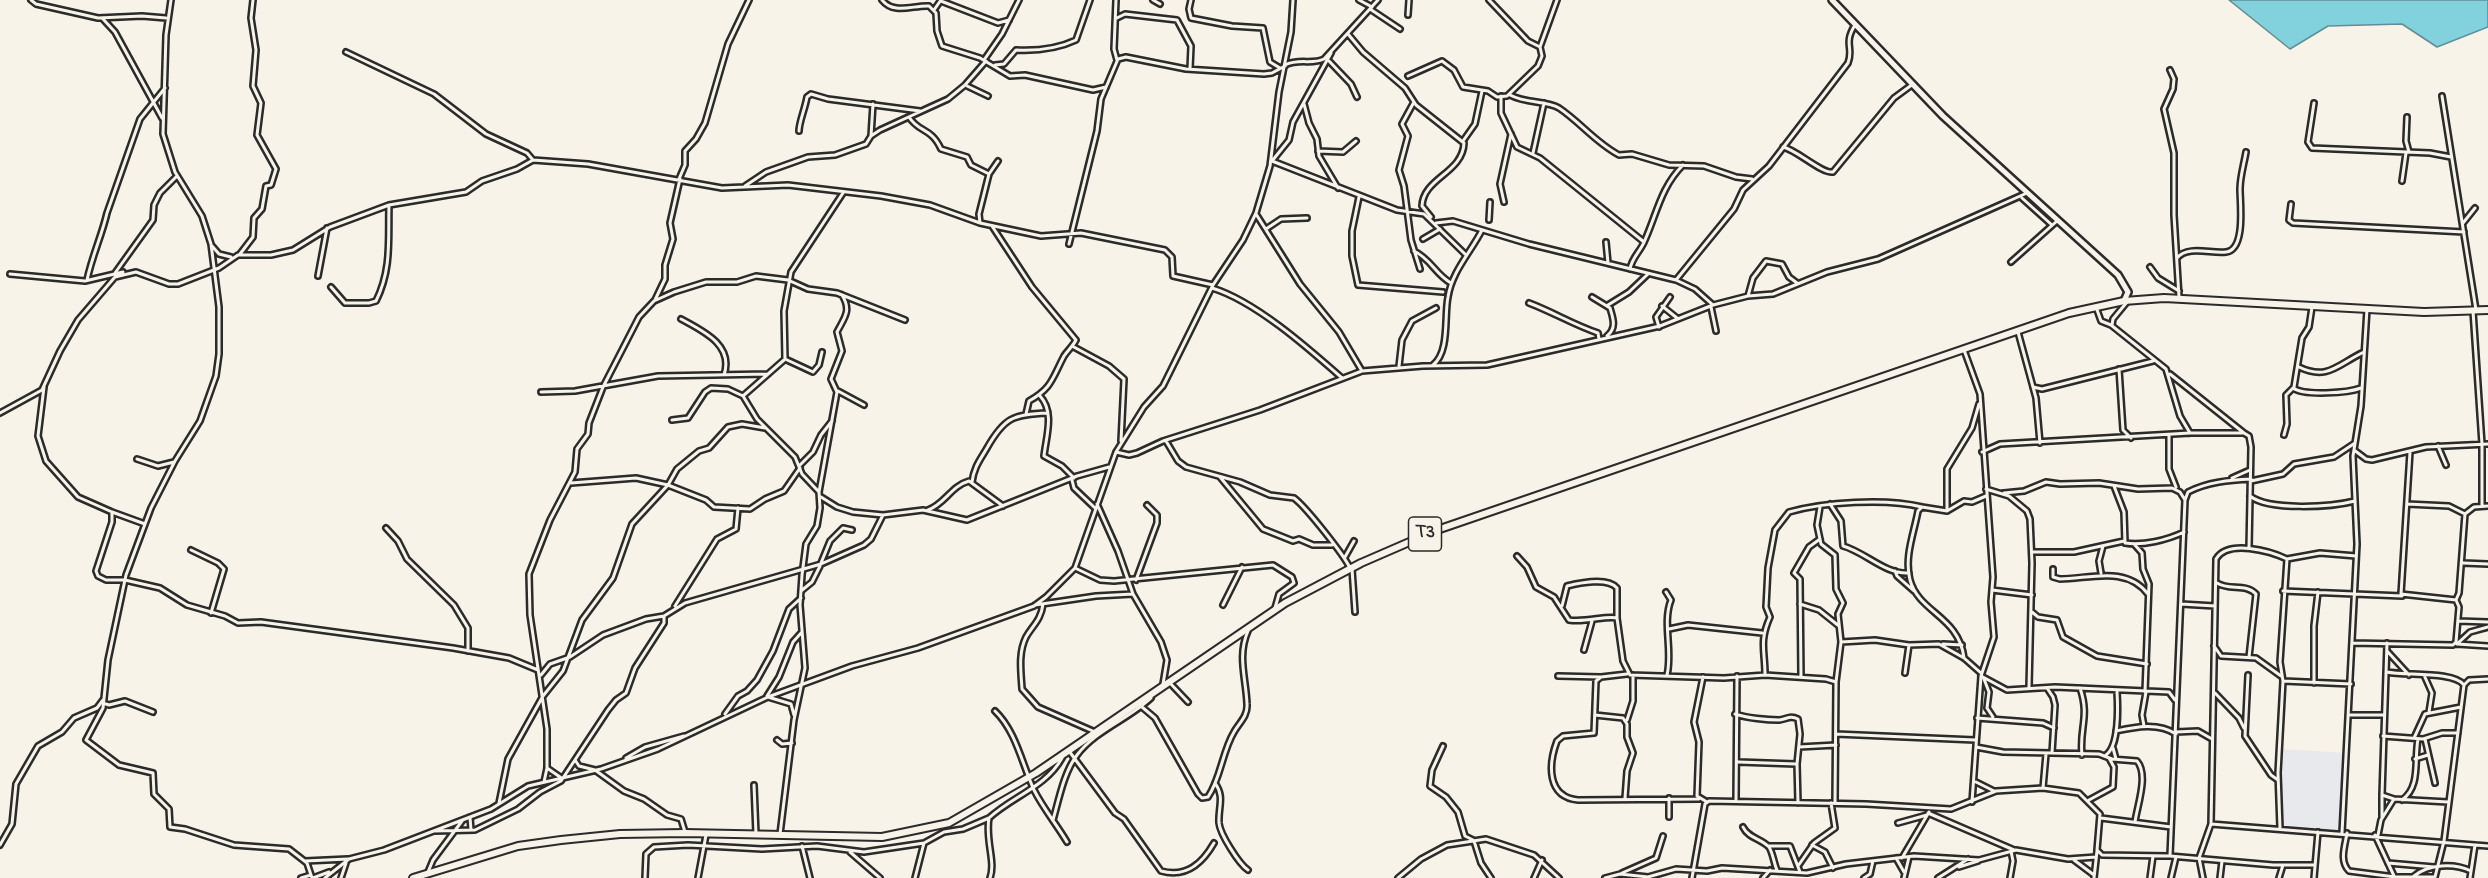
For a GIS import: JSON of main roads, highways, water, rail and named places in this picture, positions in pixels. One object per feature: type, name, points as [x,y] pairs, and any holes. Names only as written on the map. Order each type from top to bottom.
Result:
[{"type":"highway","name":"T3","points":[[413,878],[518,846],[620,834],[706,833],[882,837],[949,823],[1030,777],[1285,603],[1351,568],[1437,530],[2018,330],[2096,306],[2126,300],[2179,295],[2312,307],[2488,310]]},
{"type":"main road","points":[[1832,0],[1943,116],[2120,278],[2128,292],[2126,300]]},
{"type":"water","points":[[2229,0],[2488,0],[2488,27],[2437,47],[2402,24],[2328,26],[2290,49]]}]
